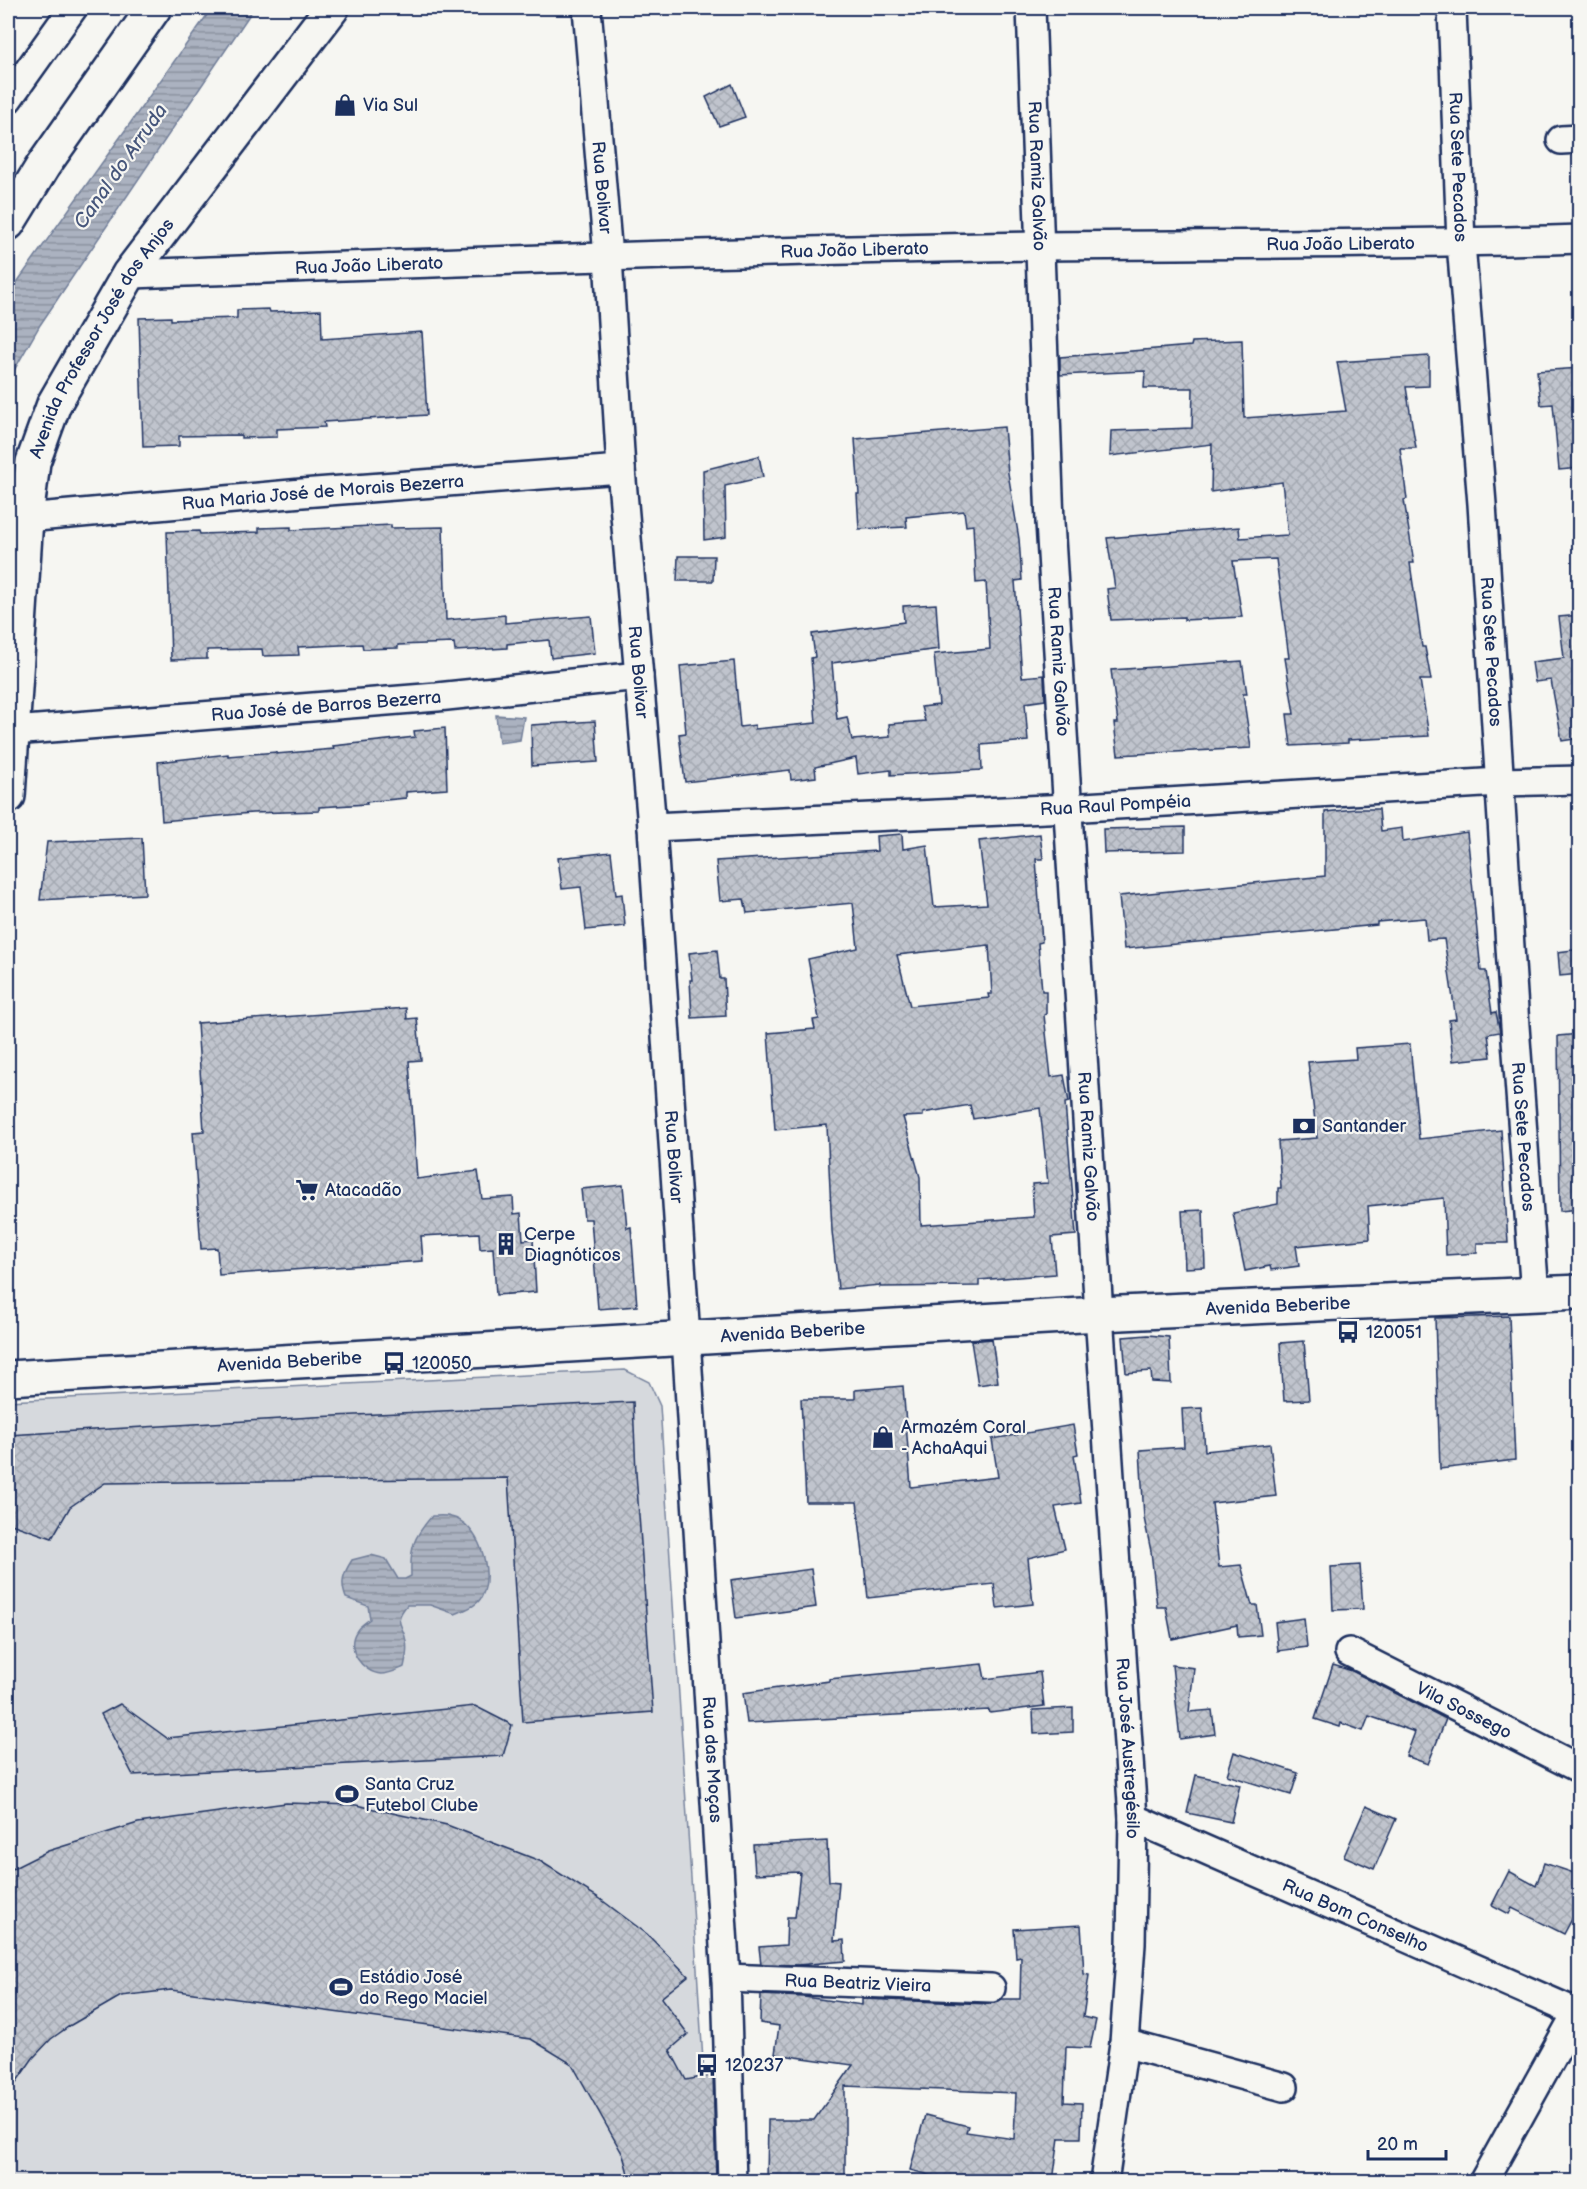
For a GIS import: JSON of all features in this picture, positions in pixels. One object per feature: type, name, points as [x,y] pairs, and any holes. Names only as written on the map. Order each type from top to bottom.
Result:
[{"type":"main road","points":[[8,223],[43,166],[154,8]]},
{"type":"main road","name":"Avenida Professor José dos Anjos","points":[[8,796],[26,518],[33,462],[54,404],[129,274],[332,8]]},
{"type":"main road","name":"Avenida Beberibe","points":[[8,1378],[1099,1314],[1580,1292]]},
{"type":"street","points":[[8,99],[73,8]]},
{"type":"street","name":"Rua Bolivar","points":[[587,8],[608,257],[621,470],[652,827],[686,1338]]},
{"type":"street","name":"Rua Ramiz Galvão","points":[[1031,8],[1050,522],[1099,1314]]},
{"type":"street","name":"Rua Sete Pecados","points":[[1452,8],[1461,243],[1482,504],[1515,1026],[1535,1295]]},
{"type":"street","points":[[8,194],[43,166]]},
{"type":"street","name":"Rua João Liberato","points":[[129,274],[608,257],[1039,246],[1461,243],[1580,239]]},
{"type":"street","name":"Rua Maria José de Morais Bezerra","points":[[26,518],[302,492],[621,470]]},
{"type":"street","name":"Rua José de Barros Bezerra","points":[[13,731],[437,697],[639,676]]},
{"type":"street","name":"Rua Raul Pompéia","points":[[652,827],[1067,808],[1500,782],[1580,780]]},
{"type":"street","name":"Rua José Austregésilo","points":[[1099,1314],[1133,1818],[1131,1944],[1124,2043],[1104,2181]]},
{"type":"street","name":"Rua das Moças","points":[[686,1338],[726,1978],[732,2181]]},
{"type":"street","name":"Vila Sossego","points":[[1349,1652],[1580,1769]]},
{"type":"street","name":"Rua Bom Conselho","points":[[1133,1818],[1579,2011]]},
{"type":"street","name":"Rua Beatriz Vieira","points":[[726,1978],[991,1988]]},
{"type":"street","points":[[1483,2181],[1579,2011]]},
{"type":"street","points":[[1124,2043],[1284,2086]]},
{"type":"shaded area","name":"Santa Cruz Futebol Clube","points":[[625,1370],[649,1382],[660,1406],[704,2076],[714,2074],[721,2181],[8,2182],[8,1401]]},
{"type":"water","name":"Canal do Arruda","points":[[212,8],[254,8],[40,325],[8,381],[8,295]]},
{"type":"water","points":[[496,715],[524,717],[520,740],[499,743]]},
{"type":"water","points":[[432,1516],[449,1516],[461,1521],[476,1538],[485,1562],[485,1586],[482,1596],[474,1605],[455,1614],[430,1605],[407,1605],[399,1620],[407,1644],[404,1667],[393,1672],[374,1673],[362,1665],[354,1652],[353,1639],[356,1632],[370,1619],[368,1606],[346,1598],[343,1587],[345,1574],[352,1560],[371,1555],[386,1559],[398,1579],[411,1576],[414,1543]]},
{"type":"building","points":[[732,84],[745,117],[719,126],[706,97]]},
{"type":"building","points":[[269,309],[270,312],[321,310],[322,339],[422,332],[427,415],[324,422],[325,427],[277,429],[277,437],[179,436],[179,446],[143,447],[139,318],[171,317],[171,320],[237,318],[237,310]]},
{"type":"building","points":[[1242,340],[1244,418],[1346,411],[1337,362],[1429,356],[1429,386],[1406,387],[1416,448],[1400,448],[1407,499],[1404,500],[1414,563],[1410,563],[1422,647],[1425,647],[1431,680],[1420,680],[1429,736],[1348,740],[1348,743],[1291,746],[1287,714],[1294,714],[1285,658],[1289,658],[1276,559],[1233,561],[1242,617],[1111,620],[1107,589],[1115,588],[1107,538],[1239,527],[1240,538],[1288,535],[1282,482],[1211,492],[1212,444],[1110,456],[1111,431],[1192,428],[1193,388],[1144,388],[1145,371],[1060,375],[1060,357],[1191,346],[1192,342]]},
{"type":"building","points":[[1580,368],[1580,468],[1559,470],[1553,404],[1541,405],[1537,371]]},
{"type":"building","points":[[1004,427],[1008,473],[1019,539],[1022,580],[1015,581],[1022,677],[1044,675],[1045,700],[1025,703],[1028,741],[981,745],[982,770],[891,775],[891,770],[858,774],[856,758],[815,767],[816,777],[791,780],[790,770],[685,782],[679,734],[686,733],[680,666],[734,661],[740,727],[755,725],[755,729],[816,723],[811,658],[815,657],[812,634],[904,622],[903,606],[936,604],[939,649],[832,663],[837,719],[847,717],[852,740],[890,737],[889,724],[925,721],[921,707],[939,705],[934,654],[990,649],[986,582],[976,583],[973,525],[966,526],[964,511],[906,517],[907,527],[859,529],[855,439]]},
{"type":"building","points":[[759,456],[763,477],[725,486],[726,537],[704,540],[703,470]]},
{"type":"building","points":[[391,525],[391,528],[443,527],[446,620],[505,615],[505,623],[591,616],[595,653],[551,658],[549,640],[507,644],[507,648],[455,651],[454,643],[363,649],[362,644],[298,647],[299,655],[263,656],[262,649],[207,650],[207,659],[171,660],[167,532],[199,531],[200,534],[259,532],[259,528],[291,527],[291,530]]},
{"type":"building","points":[[678,556],[714,556],[713,581],[677,581]]},
{"type":"building","points":[[1580,615],[1580,738],[1562,741],[1551,680],[1535,682],[1532,662],[1564,658],[1559,617]]},
{"type":"building","points":[[1242,661],[1247,694],[1243,694],[1251,748],[1118,755],[1114,723],[1118,723],[1111,670]]},
{"type":"building","points":[[595,721],[598,762],[532,766],[531,725]]},
{"type":"building","points":[[445,728],[447,789],[406,792],[406,798],[366,802],[367,804],[319,807],[319,811],[252,813],[162,821],[158,762],[228,754],[228,756],[276,752],[276,754],[334,749],[333,746],[415,737],[414,731]]},
{"type":"building","points":[[1379,809],[1381,831],[1402,828],[1403,842],[1467,832],[1481,971],[1486,971],[1492,1013],[1496,1012],[1500,1032],[1488,1034],[1491,1057],[1453,1061],[1449,1020],[1456,1019],[1444,939],[1427,940],[1425,918],[1377,922],[1377,925],[1124,949],[1119,896],[1325,876],[1325,812]]},
{"type":"building","points":[[1185,827],[1185,851],[1104,853],[1103,829]]},
{"type":"building","points":[[902,834],[903,849],[927,845],[934,907],[987,904],[979,841],[1040,834],[1043,859],[1036,859],[1042,942],[1038,943],[1042,991],[1046,991],[1046,1014],[1044,1015],[1051,1077],[1064,1075],[1069,1102],[1065,1103],[1076,1235],[1052,1237],[1055,1274],[979,1280],[979,1286],[880,1287],[880,1285],[838,1289],[832,1231],[827,1125],[775,1130],[768,1033],[815,1029],[813,1020],[819,1019],[808,959],[858,948],[853,903],[747,913],[744,899],[720,901],[716,861],[877,851],[876,836]],"holes":[[[989,945],[992,994],[988,994],[989,998],[910,1006],[897,955]],[[970,1105],[973,1119],[1040,1108],[1048,1183],[1032,1184],[1034,1217],[921,1225],[920,1177],[903,1117],[923,1116],[923,1113]]]},
{"type":"building","points":[[142,838],[145,894],[40,900],[47,842]]},
{"type":"building","points":[[611,852],[616,895],[622,894],[625,926],[586,930],[581,887],[562,889],[558,858]]},
{"type":"building","points":[[1580,949],[1580,974],[1560,976],[1558,952]]},
{"type":"building","points":[[717,950],[720,979],[724,979],[726,1016],[692,1018],[689,953]]},
{"type":"building","name":"Atacadão","points":[[406,1008],[407,1019],[417,1018],[421,1060],[409,1061],[417,1179],[478,1171],[482,1199],[513,1197],[514,1214],[521,1213],[523,1240],[533,1239],[536,1292],[496,1295],[493,1248],[480,1249],[479,1233],[421,1236],[423,1261],[219,1275],[217,1248],[201,1249],[193,1132],[204,1131],[197,1023]]},
{"type":"building","points":[[1580,1034],[1580,1209],[1560,1211],[1558,1036]]},
{"type":"building","points":[[1410,1044],[1419,1139],[1501,1130],[1508,1243],[1477,1243],[1477,1253],[1446,1255],[1444,1198],[1368,1206],[1370,1239],[1296,1246],[1299,1266],[1271,1270],[1270,1266],[1245,1271],[1233,1213],[1278,1204],[1278,1188],[1281,1188],[1278,1141],[1317,1138],[1308,1062],[1356,1059],[1355,1048]]},
{"type":"building","points":[[623,1185],[627,1228],[631,1227],[637,1306],[598,1309],[591,1219],[584,1219],[581,1189]]},
{"type":"building","points":[[1203,1210],[1205,1267],[1185,1268],[1182,1211]]},
{"type":"building","points":[[1509,1316],[1515,1460],[1440,1469],[1435,1318]]},
{"type":"building","points":[[1148,1335],[1169,1337],[1171,1383],[1152,1382],[1151,1371],[1126,1373],[1123,1337]]},
{"type":"building","points":[[992,1339],[998,1382],[978,1385],[971,1341]]},
{"type":"building","points":[[1304,1341],[1309,1400],[1284,1401],[1280,1343]]},
{"type":"building","points":[[903,1386],[911,1487],[998,1477],[992,1439],[1073,1425],[1078,1454],[1074,1455],[1081,1503],[1055,1507],[1065,1549],[1028,1558],[1033,1604],[997,1608],[994,1584],[868,1598],[857,1502],[806,1502],[801,1399],[855,1399],[855,1390]]},
{"type":"building","points":[[633,1402],[653,1712],[523,1722],[508,1478],[105,1483],[70,1507],[52,1538],[8,1523],[8,1435],[313,1417]]},
{"type":"building","points":[[1202,1408],[1205,1451],[1270,1444],[1276,1496],[1212,1503],[1219,1567],[1241,1565],[1252,1605],[1257,1605],[1261,1635],[1238,1637],[1237,1625],[1172,1639],[1166,1607],[1157,1607],[1151,1551],[1144,1518],[1140,1450],[1184,1447],[1182,1409]]},
{"type":"building","points":[[1360,1565],[1363,1609],[1333,1610],[1331,1567]]},
{"type":"building","points":[[811,1569],[816,1607],[736,1618],[731,1580]]},
{"type":"building","points":[[1304,1618],[1307,1647],[1278,1651],[1275,1622]]},
{"type":"building","points":[[982,1664],[985,1679],[1040,1672],[1044,1706],[990,1713],[989,1710],[747,1723],[743,1693],[829,1681],[829,1679]]},
{"type":"building","points":[[1172,1665],[1194,1668],[1189,1712],[1212,1710],[1215,1734],[1180,1739]]},
{"type":"building","points":[[1333,1665],[1352,1671],[1446,1719],[1428,1764],[1406,1756],[1415,1732],[1369,1716],[1363,1731],[1341,1723],[1340,1727],[1315,1719]]},
{"type":"building","points":[[120,1704],[167,1738],[475,1706],[512,1725],[503,1756],[133,1775],[101,1714]]},
{"type":"building","points":[[1073,1708],[1073,1732],[1034,1734],[1033,1710]]},
{"type":"building","points":[[1234,1752],[1298,1773],[1291,1795],[1227,1775]]},
{"type":"building","points":[[1196,1775],[1240,1785],[1231,1822],[1187,1813]]},
{"type":"building","points":[[286,1803],[356,1805],[447,1825],[540,1861],[599,1898],[647,1934],[688,1976],[661,1998],[688,2034],[670,2050],[686,2080],[713,2075],[716,2181],[630,2181],[623,2155],[572,2064],[531,2039],[171,1990],[121,1996],[71,2025],[51,2039],[33,2058],[8,2094],[8,1871],[48,1851],[138,1823]]},
{"type":"building","points":[[1366,1806],[1396,1819],[1374,1869],[1344,1856]]},
{"type":"building","points":[[827,1841],[829,1881],[839,1882],[834,1941],[844,1940],[845,1961],[797,1965],[761,1964],[759,1947],[786,1945],[787,1917],[795,1917],[800,1872],[755,1874],[753,1845]]},
{"type":"building","points":[[1544,1863],[1580,1875],[1580,1904],[1564,1934],[1512,1908],[1509,1914],[1492,1905],[1509,1871],[1536,1886]]},
{"type":"building","points":[[1081,1925],[1084,1974],[1089,1975],[1083,2017],[1096,2020],[1090,2048],[1066,2047],[1064,2102],[1082,2103],[1081,2138],[1059,2138],[1053,2181],[976,2181],[954,2178],[952,2181],[910,2170],[925,2115],[968,2126],[966,2132],[1014,2139],[1016,2093],[845,2086],[845,2181],[767,2181],[768,2120],[814,2120],[853,2065],[775,2054],[779,2026],[760,2023],[761,1995],[804,1997],[862,2005],[862,1999],[990,2004],[1002,1999],[1020,1999],[1021,1957],[1016,1958],[1014,1929]]},
{"type":"place","name":"Via Sul","points":[[345,105]]},
{"type":"place","name":"Santander","points":[[1304,1126]]},
{"type":"place","name":"Atacadão","points":[[307,1190]]},
{"type":"place","name":"Cerpe Diagnóticos","points":[[506,1244]]},
{"type":"place","name":"120051","points":[[1348,1332]]},
{"type":"place","name":"120050","points":[[394,1363]]},
{"type":"place","name":"Armazém Coral - AchaAqui","points":[[883,1437]]},
{"type":"place","name":"Santa Cruz Futebol Clube","points":[[347,1794]]},
{"type":"place","name":"Estádio José do Rego Maciel","points":[[341,1987]]},
{"type":"place","name":"120237","points":[[707,2065]]}]
